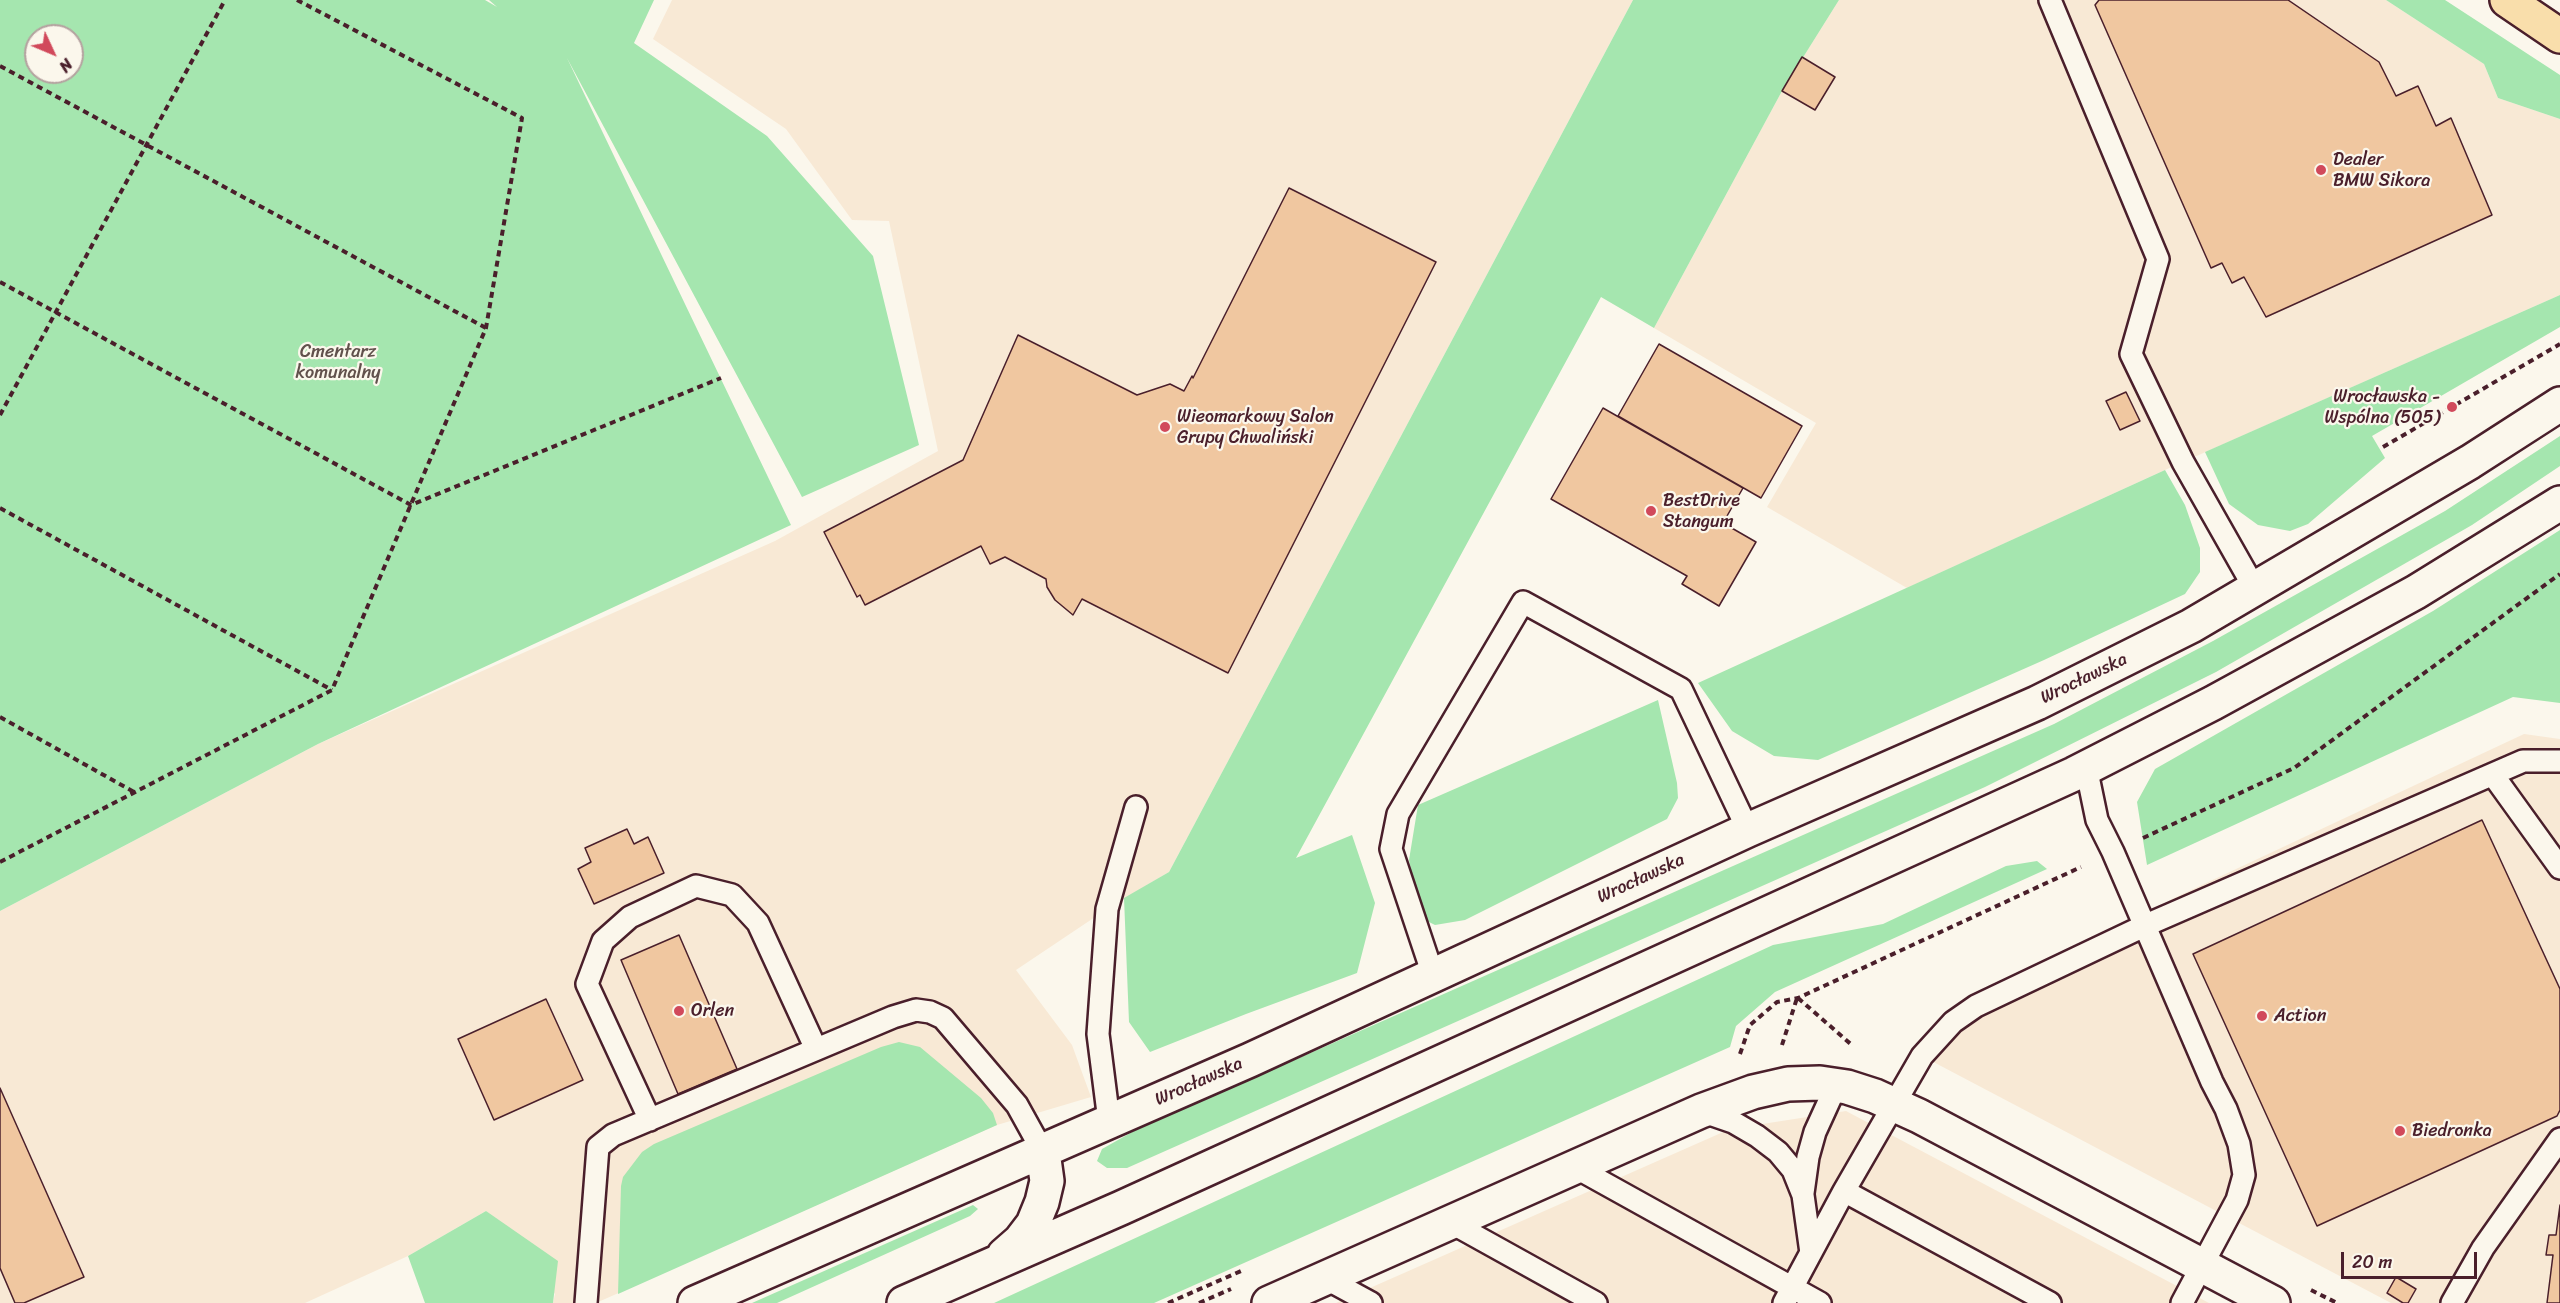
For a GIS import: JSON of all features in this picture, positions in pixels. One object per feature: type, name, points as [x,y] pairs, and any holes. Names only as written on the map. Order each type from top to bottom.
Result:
[{"type":"main road","points":[[2507,0],[2560,36]]},
{"type":"main road","name":"Wrocławska","points":[[695,1303],[1250,1060],[1748,830],[2037,703],[2191,626],[2470,462],[2560,404]]},
{"type":"main road","points":[[904,1303],[2086,767],[2213,703],[2416,592],[2560,503]]},
{"type":"main road","points":[[1269,1303],[1701,1111],[1754,1092],[1788,1084],[1820,1083],[1875,1096],[2273,1303]]},
{"type":"main road","points":[[994,1264],[1020,1241],[1039,1210],[1047,1181],[1043,1152]]},
{"type":"lane","points":[[2050,0],[2158,259],[2131,354],[2183,462],[2255,589]]},
{"type":"lane","points":[[1433,975],[1391,849],[1398,814],[1523,602],[1681,689],[1748,830]]},
{"type":"lane","points":[[1788,1295],[1844,1191],[1922,1056],[1953,1022],[1976,1005],[2144,926],[2523,760],[2560,761]]},
{"type":"lane","points":[[2086,767],[2097,820],[2226,1109],[2239,1144],[2244,1175],[2237,1200],[2182,1303]]},
{"type":"lane","points":[[2493,775],[2560,868]]},
{"type":"lane","points":[[1109,1121],[1098,1034],[1107,909],[1136,807]]},
{"type":"lane","points":[[650,1119],[587,984],[603,941],[630,917],[696,886],[732,895],[758,923],[816,1049]]},
{"type":"lane","points":[[586,1303],[598,1147],[613,1135],[893,1017],[916,1010],[930,1012],[943,1018],[1017,1105],[1043,1152]]},
{"type":"lane","points":[[1803,1195],[1808,1157],[1815,1132],[1836,1086]]},
{"type":"lane","points":[[1701,1111],[1733,1122],[1757,1136],[1778,1152],[1793,1170],[1803,1195],[1811,1253]]},
{"type":"lane","points":[[2452,1303],[2483,1248],[2560,1139]]},
{"type":"lane","points":[[1575,1167],[1788,1295],[1821,1303]]},
{"type":"lane","points":[[1844,1191],[2049,1303]]},
{"type":"lane","points":[[1450,1222],[1596,1303]]},
{"type":"lane","points":[[1325,1278],[1371,1303]]},
{"type":"path","points":[[0,415],[225,0]]},
{"type":"path","points":[[0,862],[332,690],[486,328],[522,118],[297,0]]},
{"type":"path","points":[[0,66],[486,328]]},
{"type":"path","points":[[0,282],[411,505]]},
{"type":"path","points":[[2383,447],[2560,344]]},
{"type":"path","points":[[411,505],[721,378]]},
{"type":"path","points":[[0,508],[332,690]]},
{"type":"path","points":[[1744,1060],[1739,1053],[1750,1025],[1777,1002],[1798,998],[2294,768],[2560,574]]},
{"type":"path","points":[[0,717],[134,793]]},
{"type":"path","points":[[1798,998],[1857,1050]]},
{"type":"path","points":[[1780,1053],[1798,998]]},
{"type":"shaded area","points":[[672,0],[1633,0],[1169,872],[1107,909],[1016,970],[1072,1045],[1091,1097],[997,1125],[596,1303],[553,1303],[555,1294],[486,1211],[408,1256],[305,1303],[0,1303],[0,911],[318,744],[775,541],[938,451],[889,221],[852,220],[786,129],[653,39]]},
{"type":"shaded area","points":[[1839,0],[2386,0],[2484,64],[2498,98],[2560,119],[2560,295],[2165,470],[1907,588],[1767,507],[1816,423],[1654,328],[1782,91]]},
{"type":"shaded area","points":[[2524,734],[2560,739],[2560,1303],[2391,1303],[1922,1056],[1953,1022],[2144,926],[2170,900]]},
{"type":"shaded area","points":[[1846,1111],[2209,1303],[1336,1303],[1730,1129]]},
{"type":"green space","name":"Cmentarz komunalny","points":[[0,0],[485,0],[497,7],[489,0],[654,0],[634,43],[767,136],[873,256],[919,445],[802,497],[567,58],[791,525],[318,744],[0,911]]},
{"type":"green space","points":[[1633,0],[1839,0],[1782,91],[1654,328],[1601,297],[1296,858],[1352,835],[1375,903],[1357,973],[1150,1052],[1129,1022],[1124,898],[1169,872]]},
{"type":"green space","points":[[2386,0],[2445,0],[2560,75],[2560,119],[2498,98],[2484,64]]},
{"type":"green space","points":[[2560,295],[2560,327],[2372,436],[2385,458],[2308,524],[2290,531],[2258,525],[2229,504],[2205,452]]},
{"type":"green space","points":[[2560,436],[2560,466],[2472,525],[2216,672],[1985,787],[1127,1168],[1107,1168],[1097,1161],[1102,1149],[1134,1131],[2054,724],[2213,641],[2445,511]]},
{"type":"green space","points":[[2165,470],[2185,505],[2200,548],[2200,572],[2185,594],[2044,660],[1818,760],[1774,756],[1732,731],[1698,683]]},
{"type":"green space","points":[[2560,530],[2560,703],[2513,697],[2147,865],[2137,802],[2155,769],[2433,611]]},
{"type":"green space","points":[[1658,700],[1677,783],[1678,798],[1667,819],[1465,920],[1435,925],[1421,918],[1409,860],[1418,805]]},
{"type":"green space","points":[[2037,861],[2047,869],[1775,992],[1736,1026],[1730,1047],[1154,1303],[994,1303],[1773,945],[1883,924],[2006,866]]},
{"type":"green space","points":[[899,1042],[920,1047],[981,1098],[993,1113],[997,1125],[618,1294],[621,1186],[623,1177],[642,1152],[654,1144],[881,1047]]},
{"type":"green space","points":[[973,1205],[978,1209],[970,1216],[777,1303],[752,1303]]},
{"type":"green space","points":[[486,1211],[558,1261],[553,1303],[425,1303],[408,1256]]},
{"type":"building","name":"Dealer BMW Sikora","points":[[2099,0],[2288,0],[2379,62],[2396,96],[2418,86],[2436,126],[2451,118],[2492,215],[2266,317],[2244,277],[2232,283],[2222,263],[2211,268],[2095,5]]},
{"type":"building","points":[[1802,57],[1835,77],[1815,110],[1782,91]]},
{"type":"building","name":"Wieomarkowy Salon Grupy Chwaliński","points":[[1289,188],[1436,262],[1228,673],[1082,599],[1073,615],[1055,600],[1047,587],[1046,579],[1005,557],[990,564],[981,546],[865,605],[860,595],[857,597],[824,532],[963,460],[1018,335],[1137,395],[1170,384],[1184,391],[1192,376],[1193,378]]},
{"type":"building","points":[[1659,344],[1802,426],[1761,498],[1618,416]]},
{"type":"building","points":[[2126,392],[2140,421],[2120,430],[2106,401]]},
{"type":"building","name":"BestDrive Stangum","points":[[1603,408],[1743,488],[1723,523],[1756,542],[1719,606],[1682,584],[1687,576],[1551,499]]},
{"type":"building","points":[[2482,820],[2560,989],[2560,1110],[2557,1116],[2317,1226],[2193,954]]},
{"type":"building","points":[[627,829],[634,844],[648,837],[664,873],[594,904],[578,869],[591,862],[585,848]]},
{"type":"building","points":[[679,935],[737,1069],[678,1094],[621,960]]},
{"type":"building","points":[[546,999],[583,1080],[494,1120],[458,1039]]},
{"type":"building","points":[[0,1088],[84,1277],[24,1303],[15,1303],[0,1268]]},
{"type":"building","points":[[2560,1205],[2560,1303],[2547,1303],[2553,1255],[2546,1255],[2549,1235],[2556,1235]]},
{"type":"building","points":[[2396,1277],[2416,1289],[2408,1303],[2403,1303],[2387,1293]]},
{"type":"place","name":"Dealer BMW Sikora","points":[[2321,170]]},
{"type":"place","name":"Wrocławska - Wspólna (505)","points":[[2452,407]]},
{"type":"place","name":"Wieomarkowy Salon Grupy Chwaliński","points":[[1165,427]]},
{"type":"place","name":"BestDrive Stangum","points":[[1651,511]]},
{"type":"place","name":"Orlen","points":[[679,1011]]},
{"type":"place","name":"Action","points":[[2262,1016]]},
{"type":"place","name":"Biedronka","points":[[2400,1131]]}]
